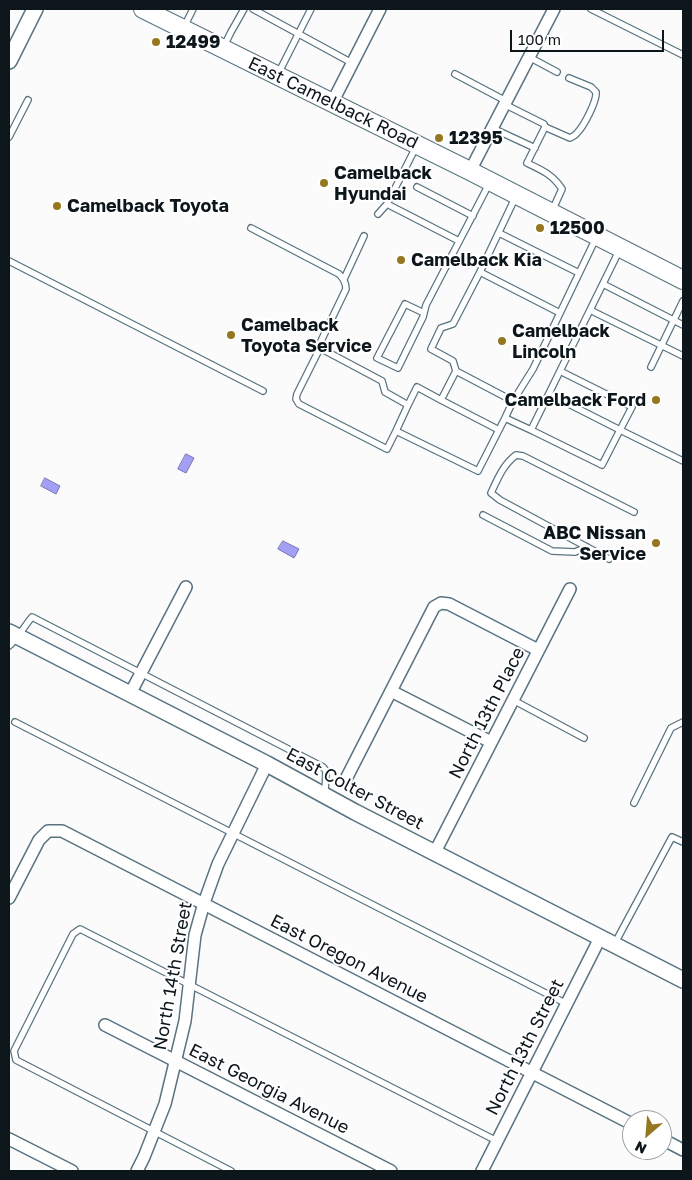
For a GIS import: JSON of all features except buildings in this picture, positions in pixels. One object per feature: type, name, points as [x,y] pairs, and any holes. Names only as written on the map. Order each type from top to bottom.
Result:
[{"type":"main road","name":"East Camelback Road","points":[[143,9],[470,171],[683,280]]},
{"type":"street","points":[[9,61],[35,9]]},
{"type":"street","points":[[470,171],[554,9]]},
{"type":"street","points":[[332,103],[377,10]]},
{"type":"street","points":[[130,694],[186,587]]},
{"type":"street","name":"North 13th Place","points":[[435,852],[570,589]]},
{"type":"street","points":[[348,777],[434,607],[440,603],[449,604],[538,650]]},
{"type":"street","name":"East Colter Street","points":[[12,638],[130,694],[683,980]]},
{"type":"street","points":[[391,691],[491,742]]},
{"type":"street","name":"North 14th Street","points":[[137,1171],[165,1104],[176,1061],[185,1021],[195,935],[204,903],[218,864],[267,764]]},
{"type":"street","name":"East Oregon Avenue","points":[[9,898],[38,840],[48,830],[62,831],[622,1119]]},
{"type":"street","name":"North 13th Street","points":[[482,1171],[600,938]]},
{"type":"street","name":"East Georgia Avenue","points":[[105,1025],[391,1171]]},
{"type":"street","points":[[9,1140],[72,1171]]},
{"type":"lane","points":[[184,29],[193,9]]},
{"type":"lane","points":[[223,48],[244,9]]},
{"type":"lane","points":[[253,9],[352,64]]},
{"type":"lane","points":[[278,76],[311,9]]},
{"type":"lane","points":[[591,9],[683,55]]},
{"type":"lane","points":[[529,57],[557,72]]},
{"type":"lane","points":[[455,74],[544,124],[545,127],[570,138],[576,135],[597,98],[596,92],[591,87],[569,78]]},
{"type":"lane","points":[[9,137],[28,100]]},
{"type":"lane","points":[[545,127],[527,163],[548,174],[556,180],[562,189],[551,213]]},
{"type":"lane","points":[[492,128],[535,148]]},
{"type":"lane","points":[[378,214],[387,204],[417,145]]},
{"type":"lane","points":[[424,313],[405,304],[377,358],[398,368],[423,317],[424,313],[426,305],[490,182]]},
{"type":"lane","points":[[417,187],[473,216]]},
{"type":"lane","points":[[441,400],[456,371],[453,361],[431,349],[441,328],[453,324],[517,195]]},
{"type":"lane","points":[[387,204],[459,241]]},
{"type":"lane","points":[[251,228],[339,274],[346,284],[346,290],[297,394],[296,399],[299,404],[387,449],[417,387],[499,430]]},
{"type":"lane","points":[[499,232],[579,274]]},
{"type":"lane","points":[[344,279],[364,236]]},
{"type":"lane","points":[[396,431],[478,471],[513,401],[533,369],[597,236]]},
{"type":"lane","points":[[531,430],[620,248]]},
{"type":"lane","points":[[9,261],[264,391]]},
{"type":"lane","points":[[480,272],[560,313]]},
{"type":"lane","points":[[603,284],[683,325]]},
{"type":"lane","points":[[651,367],[683,301]]},
{"type":"lane","points":[[590,310],[683,356]]},
{"type":"lane","points":[[320,348],[382,381],[385,392],[408,405]]},
{"type":"lane","points":[[456,371],[513,401]]},
{"type":"lane","points":[[505,418],[602,465],[632,407],[560,371]]},
{"type":"lane","points":[[549,394],[683,461]]},
{"type":"lane","points":[[609,559],[500,500],[491,493],[502,470],[516,455],[523,456],[634,512]]},
{"type":"lane","points":[[483,516],[552,551],[575,552],[587,546]]},
{"type":"lane","points":[[12,638],[32,617],[323,767],[326,771],[324,795]]},
{"type":"lane","points":[[512,700],[584,738]]},
{"type":"lane","points":[[15,722],[567,1004]]},
{"type":"lane","points":[[634,803],[671,728],[683,722]]},
{"type":"lane","points":[[614,945],[672,837],[683,842]]},
{"type":"lane","points":[[231,1171],[16,1060],[14,1051],[73,934],[80,929],[497,1141]]},
{"type":"shaded area","points":[[186,454],[194,458],[186,473],[178,469]]},
{"type":"shaded area","points":[[45,478],[60,486],[56,494],[41,486]]},
{"type":"shaded area","points":[[283,541],[299,549],[294,558],[278,549]]},
{"type":"place","name":"12499","points":[[156,42]]},
{"type":"place","name":"12395","points":[[439,138]]},
{"type":"place","name":"Camelback Hyundai","points":[[324,183]]},
{"type":"place","name":"Camelback Toyota","points":[[57,206]]},
{"type":"place","name":"12500","points":[[540,228]]},
{"type":"place","name":"Camelback Kia","points":[[401,260]]},
{"type":"place","name":"Camelback Toyota Service","points":[[231,335]]},
{"type":"place","name":"Camelback Lincoln","points":[[502,341]]},
{"type":"place","name":"Camelback Ford","points":[[656,400]]},
{"type":"place","name":"ABC Nissan Service","points":[[656,543]]}]
